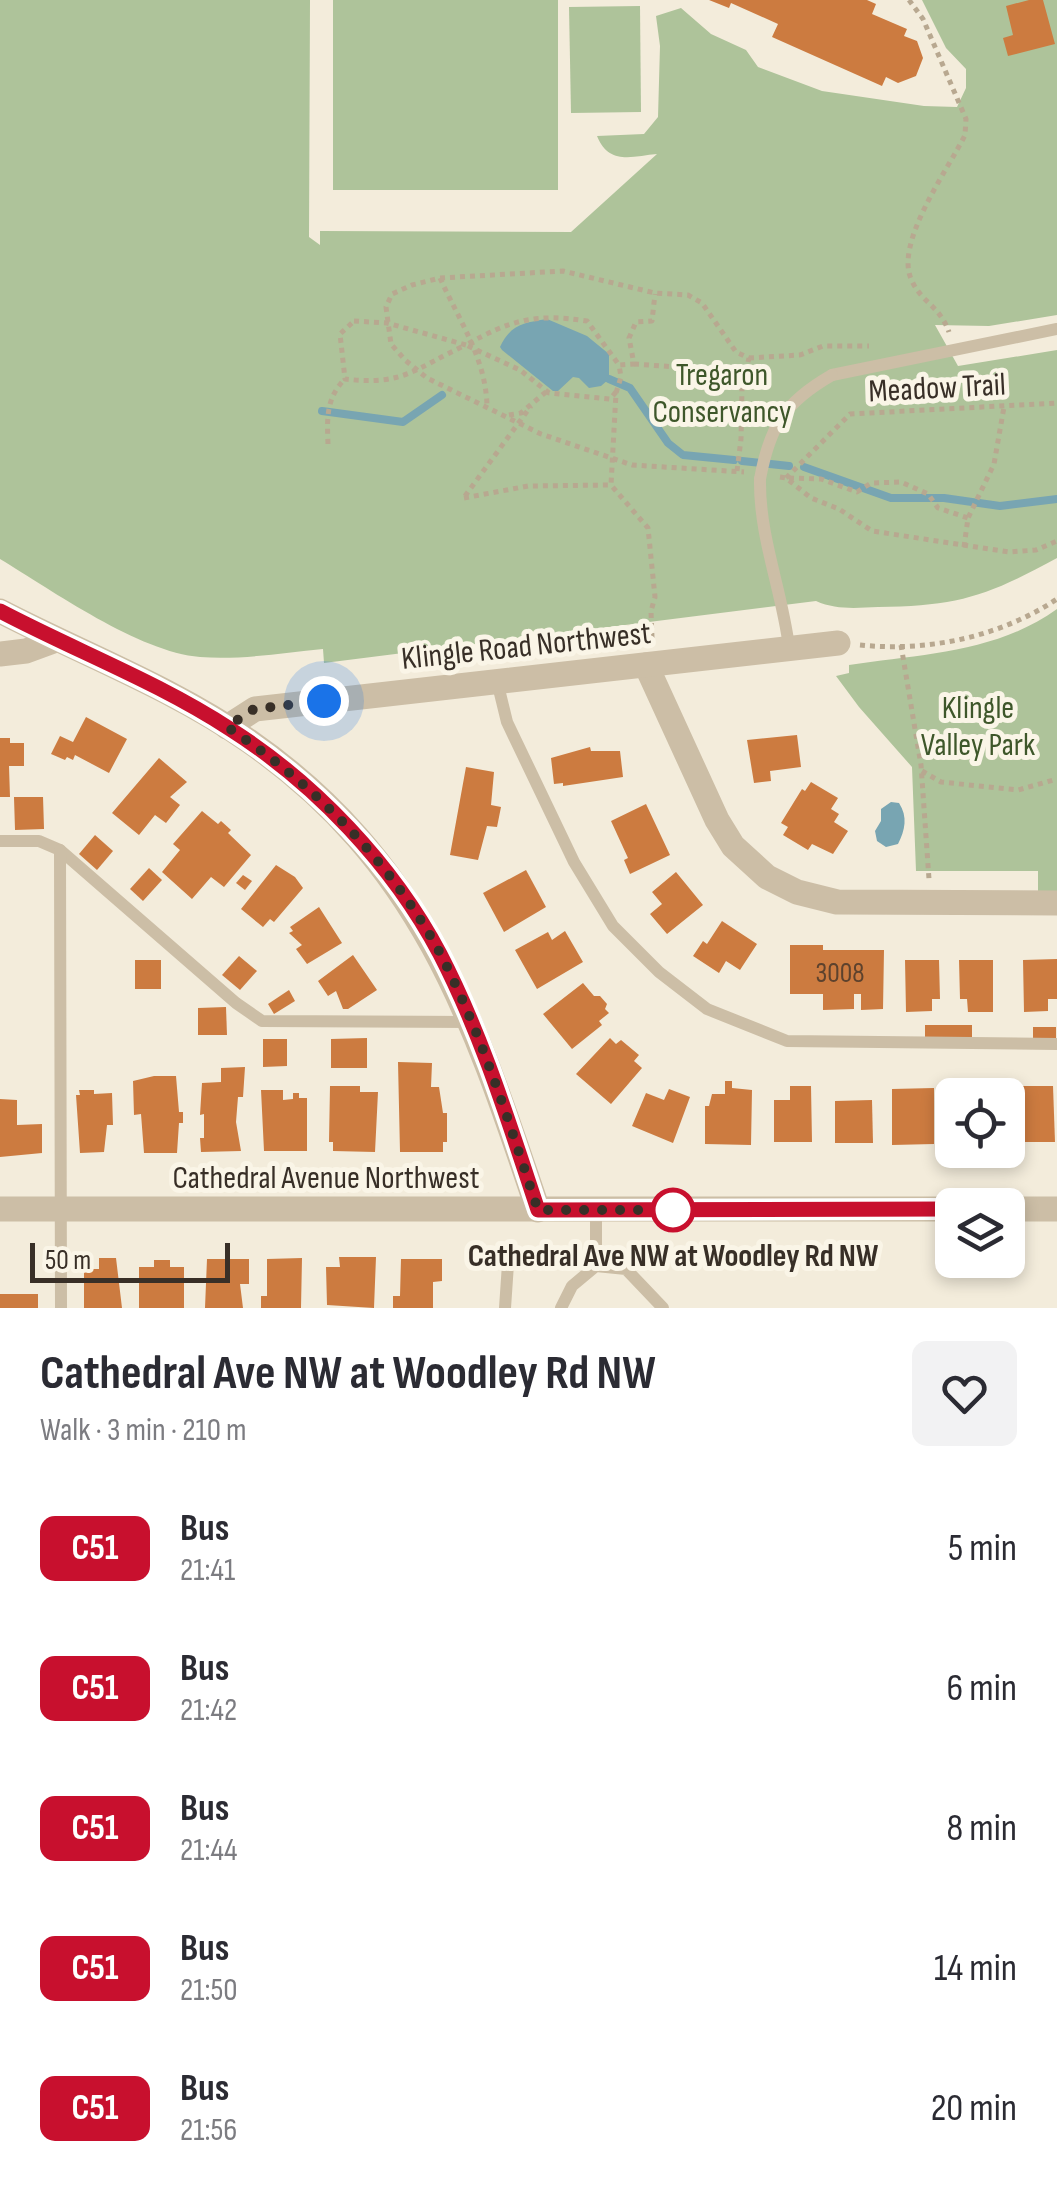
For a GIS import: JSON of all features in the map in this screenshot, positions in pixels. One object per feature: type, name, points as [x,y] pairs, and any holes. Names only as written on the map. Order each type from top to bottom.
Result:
[{"type":"street","points":[[0,611],[227,727],[290,773],[369,852],[430,935],[472,1022],[538,1210]]},
{"type":"street","points":[[0,654],[26,651],[56,640]]},
{"type":"street","name":"Klingle Road Northwest","points":[[227,727],[254,709],[838,643]]},
{"type":"street","points":[[646,665],[717,820],[733,846],[766,878],[796,892],[837,902],[1057,903]]},
{"type":"street","name":"Cathedral Avenue Northwest","points":[[0,1209],[935,1209]]},
{"type":"street","points":[[1025,1209],[1057,1209]]},
{"type":"lane","points":[[789,647],[762,528],[760,478],[772,431],[788,406],[832,375],[1057,329]]},
{"type":"lane","points":[[498,681],[508,722],[524,757],[574,862],[613,926],[658,972],[706,1009],[787,1041],[1057,1044]]},
{"type":"lane","points":[[0,841],[38,841],[60,850],[236,1003],[262,1020],[472,1022]]},
{"type":"lane","points":[[60,850],[61,1308]]},
{"type":"lane","points":[[596,1210],[596,1266]]},
{"type":"lane","points":[[505,1308],[508,1264]]},
{"type":"lane","points":[[560,1308],[572,1286],[596,1266],[626,1269],[663,1308]]},
{"type":"path","points":[[909,0],[923,19],[966,119],[964,135],[918,222],[909,254],[909,276],[916,290],[942,313],[954,349]]},
{"type":"path","points":[[547,392],[521,413],[506,415],[428,378],[404,360],[392,344],[386,307],[392,294],[412,284],[440,278],[563,271],[655,293],[688,295],[702,303],[736,352],[748,358],[800,355],[824,346],[865,345],[880,349],[894,362]]},
{"type":"path","points":[[440,278],[469,343],[476,349],[520,370],[547,392],[598,400],[610,398],[617,391]]},
{"type":"path","points":[[634,364],[628,338],[636,322],[652,321],[655,293]]},
{"type":"path","points":[[345,379],[396,380],[524,318],[587,321],[619,365],[610,485],[648,528],[655,597],[652,638]]},
{"type":"path","points":[[345,379],[340,334],[354,321],[387,323],[469,343]]},
{"type":"path","points":[[476,349],[487,384],[488,406]]},
{"type":"path","points":[[736,471],[742,386],[748,358]]},
{"type":"path","points":[[619,365],[705,370],[742,386]]},
{"type":"path","points":[[328,444],[328,409],[334,390],[345,379]]},
{"type":"path","name":"Meadow Trail","points":[[968,518],[938,508],[928,494],[901,482],[871,483],[856,492],[821,478],[786,478],[850,414],[1057,403]]},
{"type":"path","points":[[530,406],[464,498],[528,486],[610,485]]},
{"type":"path","points":[[964,547],[968,518],[994,464],[1005,406]]},
{"type":"path","points":[[838,643],[901,646],[989,634],[1016,624],[1057,599]]},
{"type":"path","points":[[901,646],[922,770],[930,879]]},
{"type":"path","points":[[922,770],[941,782],[1018,790],[1057,780]]},
{"type":"green space","name":"Tregaron Conservancy","points":[[0,0],[310,0],[309,237],[320,245],[320,231],[571,232],[657,154],[615,155],[608,152],[597,136],[644,134],[658,117],[660,46],[656,16],[681,8],[711,34],[746,50],[758,67],[822,91],[957,107],[966,88],[966,69],[946,48],[922,0],[1057,0],[1057,315],[989,326],[935,325],[958,366],[1057,350],[1057,558],[1011,582],[952,601],[846,608],[816,601],[324,663],[323,649],[231,658],[176,653],[97,618],[0,559]]},
{"type":"green space","points":[[333,0],[558,0],[558,190],[333,190]]},
{"type":"green space","points":[[640,6],[641,112],[571,113],[569,7]]},
{"type":"green space","name":"Klingle Valley Park","points":[[1057,609],[1057,892],[1038,892],[1038,871],[916,871],[912,767],[836,676],[849,673],[849,665],[983,643],[1034,624]]},
{"type":"water","points":[[547,319],[587,336],[609,354],[609,379],[601,386],[589,388],[573,377],[553,391],[500,347],[519,326]]},
{"type":"water","points":[[891,802],[899,803],[904,824],[898,844],[886,847],[877,841],[875,831],[881,821],[881,809]]},
{"type":"building","points":[[709,0],[867,0],[876,4],[872,14],[907,29],[904,36],[917,41],[923,58],[916,76],[898,83],[886,77],[882,86],[772,37],[778,24],[731,3],[729,8]]},
{"type":"building","points":[[1043,0],[1055,44],[1008,56],[1003,38],[1013,35],[1006,6]]},
{"type":"building","points":[[86,717],[127,739],[109,773],[75,755],[73,760],[65,760],[51,754],[60,736],[73,742]]},
{"type":"building","points":[[797,735],[801,767],[770,771],[771,781],[754,783],[747,740]]},
{"type":"building","points":[[0,738],[24,743],[24,766],[9,766],[10,797],[0,797]]},
{"type":"building","points":[[590,747],[591,751],[620,751],[623,777],[554,784],[551,758]]},
{"type":"building","points":[[159,758],[187,782],[170,797],[180,805],[166,823],[155,815],[139,835],[112,813]]},
{"type":"building","points":[[466,767],[494,772],[491,805],[501,807],[497,827],[487,826],[478,860],[450,855]]},
{"type":"building","points":[[811,782],[838,798],[831,809],[839,814],[834,822],[848,831],[833,854],[812,844],[808,850],[783,835],[788,827],[781,823],[802,789],[805,791]]},
{"type":"building","points":[[14,797],[43,797],[44,829],[15,830]]},
{"type":"building","points":[[646,804],[670,855],[630,874],[624,860],[628,858],[611,821]]},
{"type":"building","points":[[202,811],[218,824],[221,821],[251,855],[224,887],[211,877],[192,899],[162,872],[180,850],[173,844]]},
{"type":"building","points":[[95,835],[113,851],[97,870],[79,854]]},
{"type":"building","points":[[276,865],[295,877],[303,888],[274,922],[270,919],[263,927],[241,909]]},
{"type":"building","points":[[149,868],[162,880],[143,901],[130,889]]},
{"type":"building","points":[[526,870],[546,907],[504,932],[483,893]]},
{"type":"building","points":[[676,872],[703,905],[667,934],[650,914],[662,904],[652,892]]},
{"type":"building","points":[[243,875],[252,881],[245,890],[236,883]]},
{"type":"building","points":[[319,907],[342,943],[307,964],[296,949],[302,945],[289,933],[293,931],[290,927]]},
{"type":"building","points":[[722,921],[757,944],[740,970],[726,961],[719,973],[693,956],[703,941],[707,944]]},
{"type":"building","points":[[565,931],[583,962],[537,989],[515,950],[548,932],[552,940]]},
{"type":"building","points":[[790,945],[823,945],[823,950],[884,950],[883,1009],[861,1010],[861,994],[854,994],[854,1009],[823,1010],[823,994],[790,994]]},
{"type":"building","points":[[353,955],[377,990],[343,1009],[336,991],[328,996],[318,981]]},
{"type":"building","points":[[239,956],[257,971],[240,990],[222,975]]},
{"type":"building","points":[[1057,959],[1057,999],[1048,999],[1048,1011],[1024,1012],[1023,960]]},
{"type":"building","points":[[135,960],[161,960],[161,989],[135,989]]},
{"type":"building","points":[[905,960],[939,960],[940,999],[932,999],[932,1011],[906,1012]]},
{"type":"building","points":[[959,960],[993,960],[993,1012],[968,1012],[967,999],[960,999]]},
{"type":"building","points":[[583,983],[607,1004],[605,1009],[609,1013],[599,1021],[602,1025],[572,1049],[543,1014]]},
{"type":"building","points":[[289,990],[295,1001],[274,1014],[268,1004]]},
{"type":"building","points":[[226,1007],[227,1035],[198,1035],[198,1008]]},
{"type":"building","points":[[925,1025],[972,1025],[972,1037],[925,1037]]},
{"type":"building","points":[[1033,1027],[1056,1027],[1056,1041],[1033,1041]]},
{"type":"building","points":[[367,1038],[367,1068],[331,1068],[331,1039]]},
{"type":"building","points":[[610,1038],[616,1044],[621,1040],[639,1055],[634,1061],[642,1068],[611,1104],[576,1074]]},
{"type":"building","points":[[263,1039],[287,1039],[287,1066],[263,1067]]},
{"type":"building","points":[[398,1062],[432,1063],[431,1087],[439,1087],[443,1113],[447,1113],[443,1152],[400,1152]]},
{"type":"building","points":[[245,1067],[236,1122],[241,1151],[201,1152],[202,1083],[221,1082],[221,1068]]},
{"type":"building","points":[[176,1076],[179,1112],[183,1112],[177,1153],[144,1153],[141,1114],[134,1115],[133,1081]]},
{"type":"building","points":[[725,1081],[732,1081],[732,1088],[752,1090],[751,1145],[705,1144],[705,1106],[709,1106],[712,1094],[725,1094]]},
{"type":"building","points":[[330,1086],[360,1086],[360,1092],[378,1092],[375,1152],[333,1151],[333,1142],[329,1142]]},
{"type":"building","points":[[790,1086],[811,1086],[812,1142],[774,1142],[774,1100],[790,1100]]},
{"type":"building","points":[[1025,1086],[1053,1086],[1055,1142],[1025,1142]]},
{"type":"building","points":[[934,1088],[934,1144],[892,1145],[892,1089]]},
{"type":"building","points":[[669,1089],[690,1097],[673,1143],[632,1126],[646,1093],[664,1100]]},
{"type":"building","points":[[79,1090],[112,1093],[113,1125],[107,1125],[104,1152],[80,1153],[76,1095],[80,1095]]},
{"type":"building","points":[[261,1090],[283,1090],[283,1100],[293,1099],[293,1093],[307,1098],[307,1151],[264,1151]]},
{"type":"building","points":[[0,1099],[17,1100],[17,1125],[42,1124],[42,1153],[0,1157]]},
{"type":"building","points":[[872,1100],[873,1143],[835,1143],[835,1101]]},
{"type":"building","points":[[339,1257],[376,1257],[374,1308],[327,1305],[326,1267],[340,1267]]},
{"type":"building","points":[[99,1258],[116,1258],[122,1308],[84,1308],[84,1269],[99,1269]]},
{"type":"building","points":[[302,1258],[301,1308],[261,1308],[261,1296],[267,1296],[267,1259]]},
{"type":"building","points":[[207,1259],[249,1259],[249,1284],[240,1284],[243,1308],[205,1308]]},
{"type":"building","points":[[401,1259],[442,1259],[442,1281],[433,1282],[433,1308],[393,1308],[393,1296],[400,1296]]},
{"type":"building","points":[[154,1260],[170,1260],[170,1267],[184,1267],[184,1308],[139,1308],[139,1267],[154,1267]]},
{"type":"building","points":[[0,1294],[38,1294],[38,1308],[0,1308]]},
{"type":"waterway","points":[[609,379],[630,388],[668,443],[683,455],[734,460]]},
{"type":"waterway","points":[[322,411],[403,422],[442,395]]},
{"type":"waterway","points":[[742,461],[789,466]]},
{"type":"waterway","points":[[804,467],[891,498],[944,498],[1000,506],[1057,499]]},
{"type":"bus line","name":"C51","points":[[0,611],[227,727],[290,773],[369,852],[412,907],[447,968],[472,1022],[538,1210],[935,1209]]},
{"type":"place","name":"Cathedral Ave NW at Woodley Rd NW","points":[[673,1210]]},
{"type":"route","points":[[324,701],[254,709],[227,727],[290,773],[333,814],[412,907],[439,952],[472,1022],[538,1210],[673,1210]]}]
